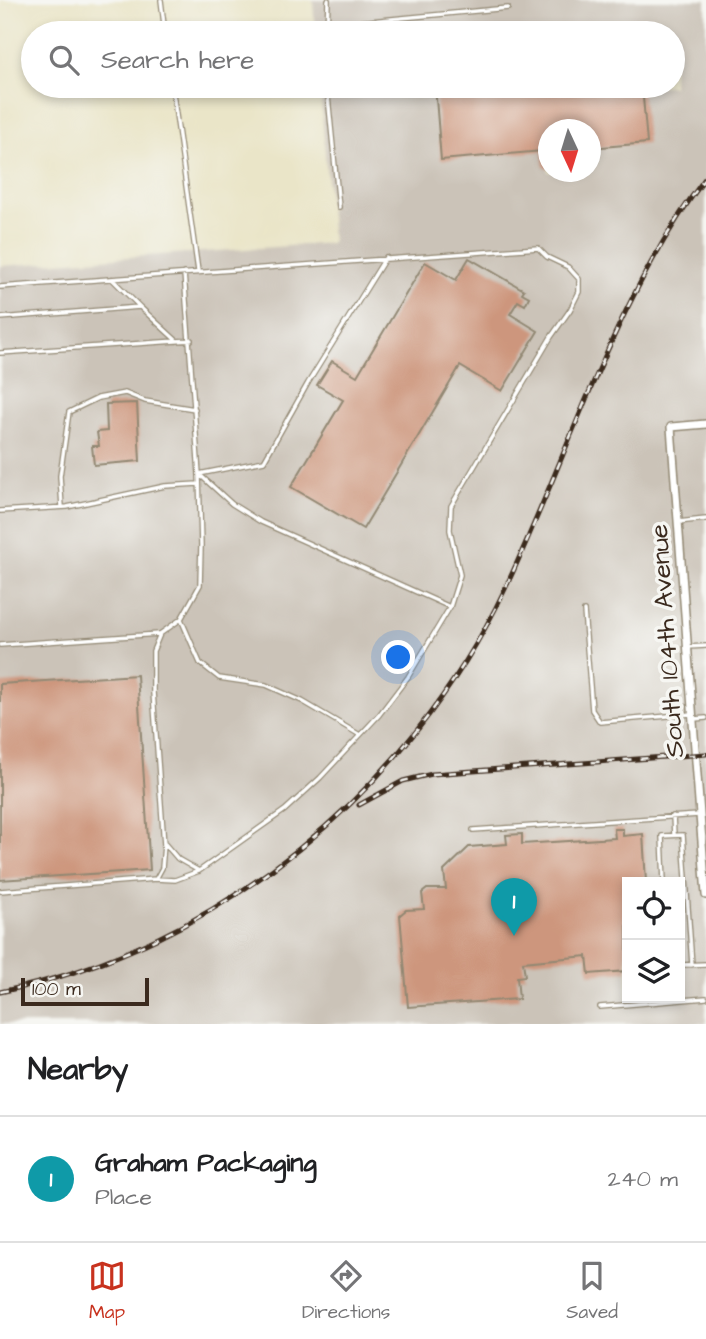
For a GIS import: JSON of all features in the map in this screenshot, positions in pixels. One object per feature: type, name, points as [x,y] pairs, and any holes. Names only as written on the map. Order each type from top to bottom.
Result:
[{"type":"street","name":"South 104th Avenue","points":[[706,424],[671,427],[706,893]]},
{"type":"lane","points":[[161,0],[164,21]]},
{"type":"lane","points":[[327,21],[328,0]]},
{"type":"lane","points":[[370,21],[508,8]]},
{"type":"lane","points":[[174,98],[198,271]]},
{"type":"lane","points":[[328,98],[339,207]]},
{"type":"lane","points":[[0,286],[538,248],[547,257],[568,267],[579,279],[579,292],[570,310],[551,337],[451,506],[450,530],[460,575],[450,607],[408,677],[320,778],[285,810],[199,871],[175,880],[156,879],[0,891]]},
{"type":"lane","points":[[199,474],[264,461],[308,383],[386,257]]},
{"type":"lane","points":[[0,645],[160,634],[181,619],[200,585],[199,474],[184,273]]},
{"type":"lane","points":[[111,279],[177,341]]},
{"type":"lane","points":[[0,318],[140,307]]},
{"type":"lane","points":[[0,353],[191,340]]},
{"type":"lane","points":[[62,507],[60,476],[69,412],[98,398],[125,393],[145,401],[195,409]]},
{"type":"lane","points":[[199,474],[232,504],[261,522],[450,607]]},
{"type":"lane","points":[[0,511],[62,507],[153,488],[199,484]]},
{"type":"lane","points":[[678,522],[706,519]]},
{"type":"lane","points":[[584,611],[592,710],[600,722],[693,716],[706,718]]},
{"type":"lane","points":[[181,619],[200,663],[219,678],[266,685],[303,701],[360,735]]},
{"type":"lane","points":[[156,879],[162,868],[164,842],[153,692],[153,651],[160,634]]},
{"type":"lane","points":[[688,647],[706,646]]},
{"type":"lane","points":[[697,767],[706,766]]},
{"type":"lane","points":[[473,831],[699,814]]},
{"type":"lane","points":[[673,816],[674,835]]},
{"type":"lane","points":[[664,877],[662,836],[683,835],[692,965]]},
{"type":"lane","points":[[164,842],[178,859],[199,871]]},
{"type":"lane","points":[[685,965],[706,964]]},
{"type":"lane","points":[[600,1007],[706,998]]},
{"type":"shaded area","points":[[313,0],[706,0],[706,1024],[0,1024],[0,266],[332,243],[321,98],[685,98],[685,21],[314,21]]},
{"type":"building","points":[[436,98],[643,98],[647,143],[601,147],[601,119],[538,119],[538,151],[441,160]]},
{"type":"building","points":[[469,258],[524,290],[522,293],[529,297],[525,305],[518,301],[510,314],[538,331],[502,391],[460,366],[363,529],[291,487],[343,400],[317,385],[332,361],[357,376],[425,262],[456,280]]},
{"type":"building","points":[[137,403],[140,461],[94,465],[92,446],[99,446],[97,432],[107,431],[106,404]]},
{"type":"building","points":[[137,675],[150,870],[0,880],[0,684]]},
{"type":"building","points":[[614,829],[623,829],[623,836],[643,834],[646,877],[622,877],[622,971],[589,974],[587,956],[523,962],[525,976],[517,977],[519,999],[408,1007],[400,915],[406,910],[424,909],[422,893],[427,889],[446,889],[444,871],[469,847],[507,844],[506,835],[522,834],[522,844],[615,838]]},
{"type":"railway","points":[[0,992],[81,970],[158,938],[231,898],[299,849],[361,793],[417,730],[465,662],[505,589],[619,325],[674,224],[706,177]]},
{"type":"railway","points":[[359,805],[403,781],[432,774],[706,754]]},
{"type":"place","name":"Graham Packaging","points":[[514,936]]}]
